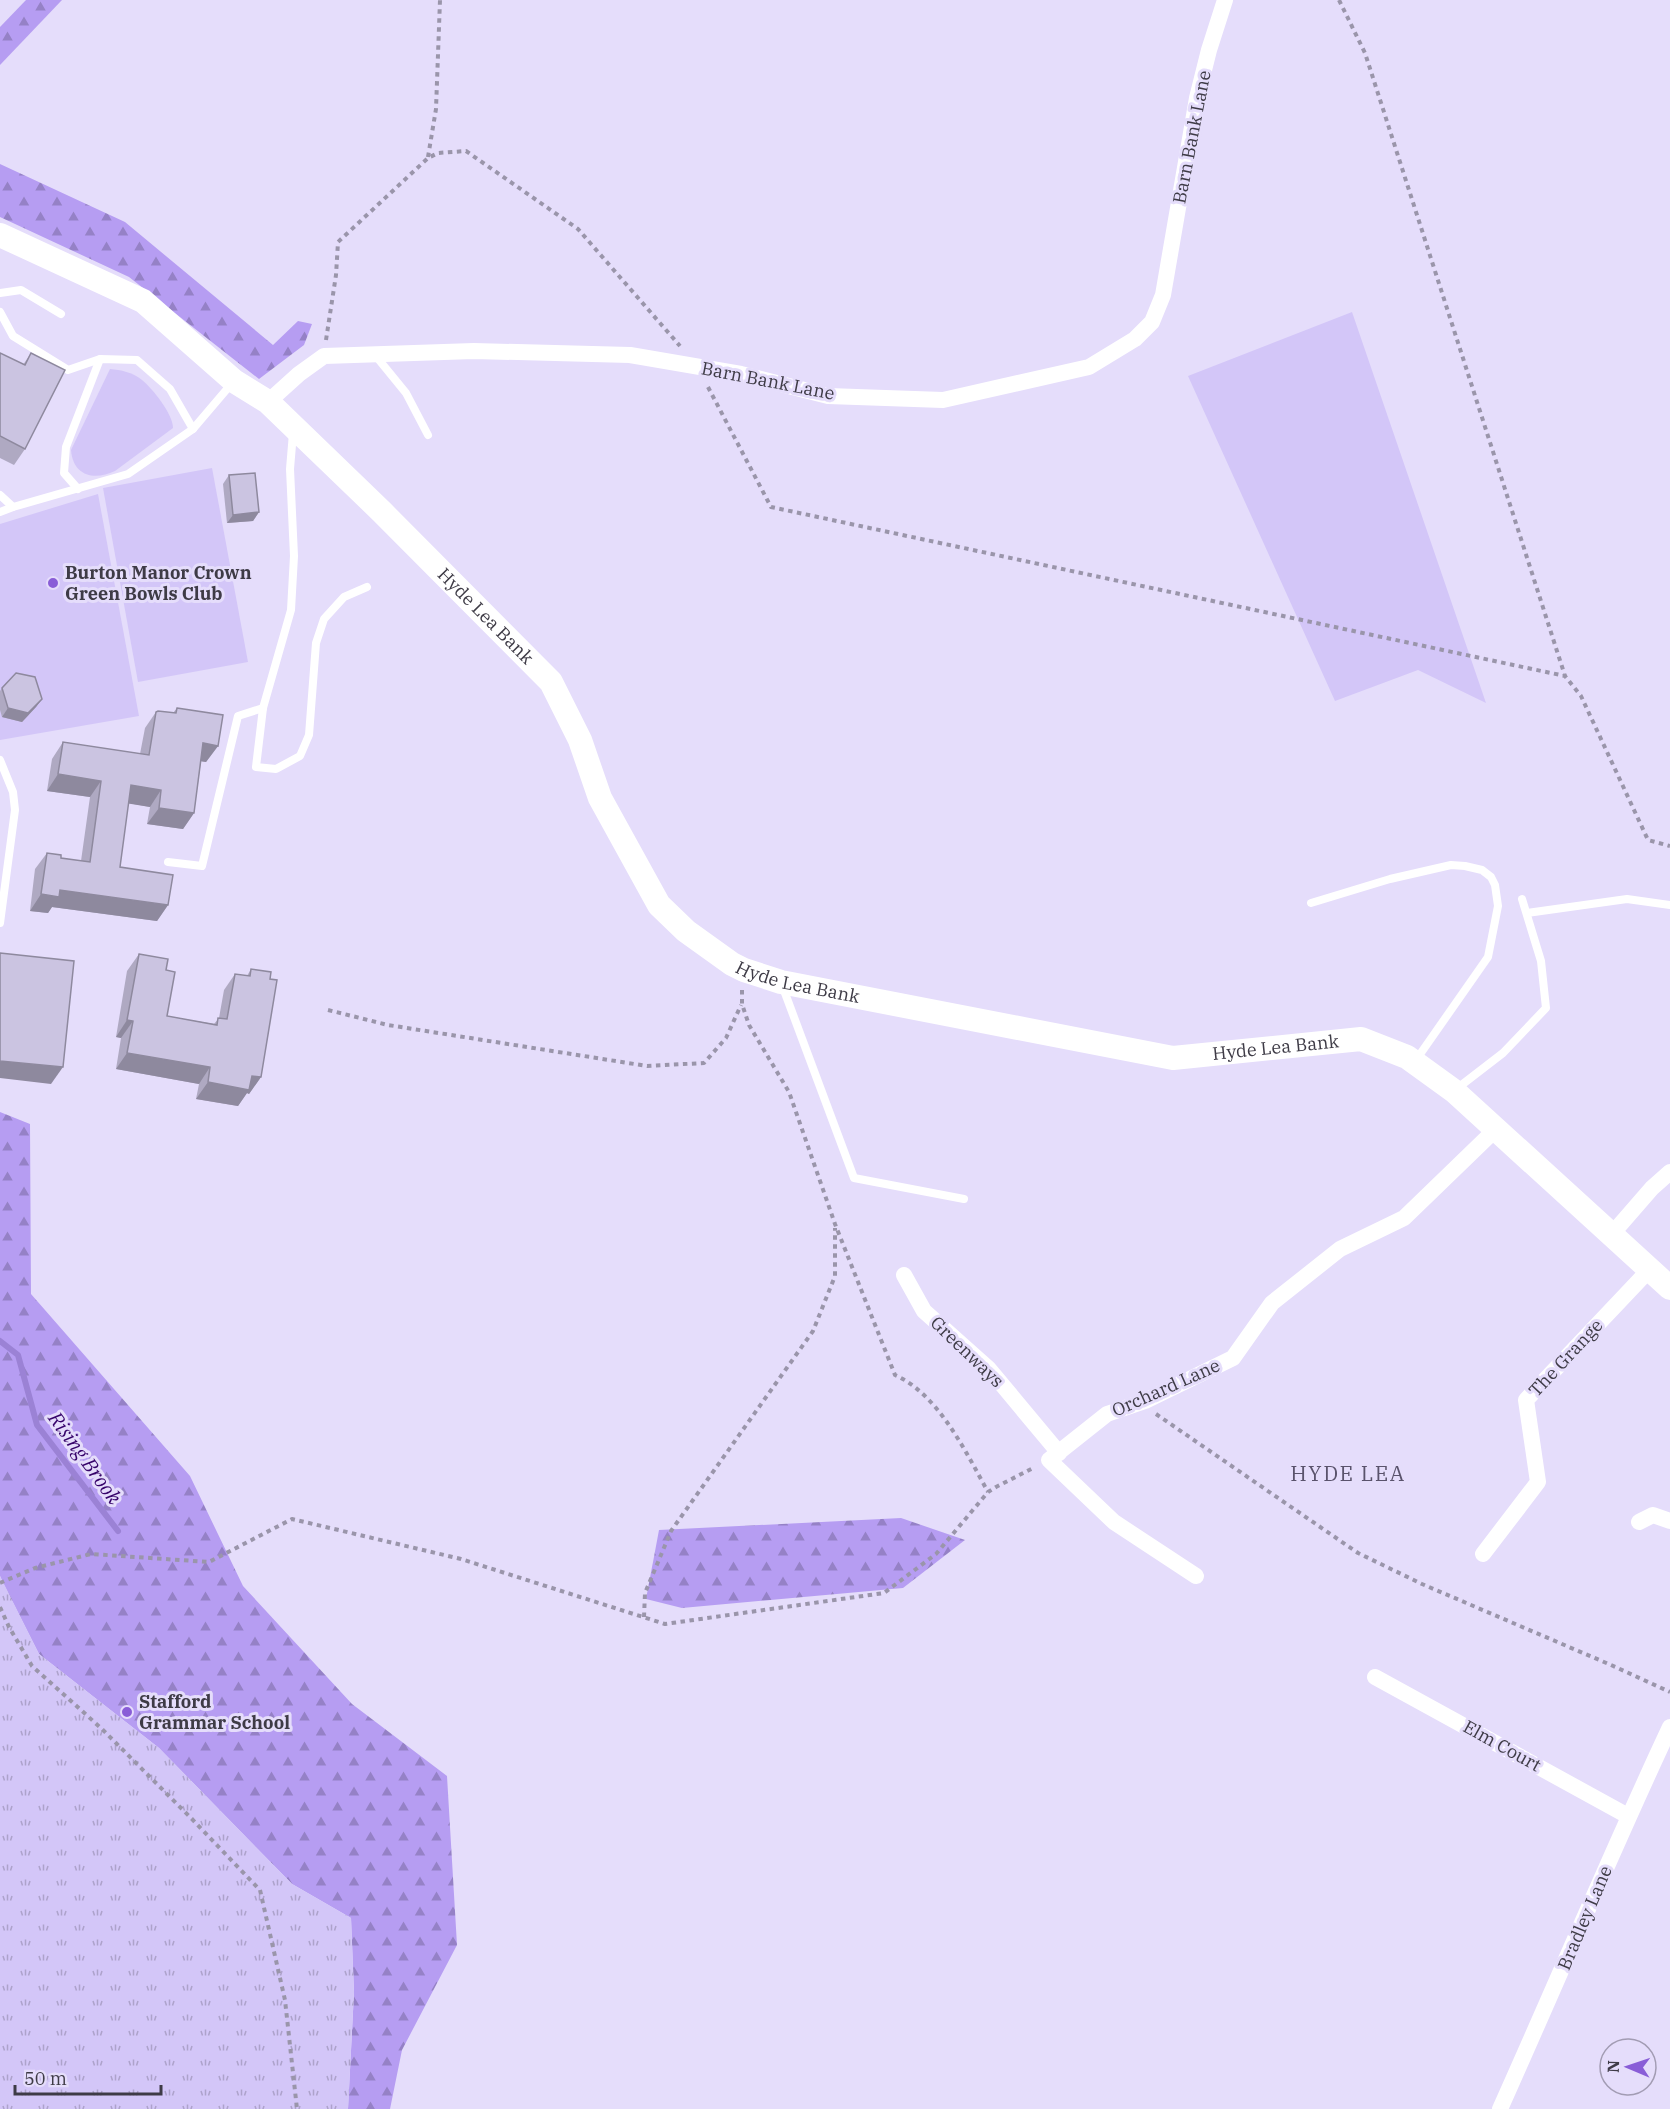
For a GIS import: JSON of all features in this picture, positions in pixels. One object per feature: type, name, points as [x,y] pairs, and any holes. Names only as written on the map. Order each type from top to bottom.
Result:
[{"type":"street","name":"Barn Bank Lane","points":[[324,356],[474,351],[630,355],[741,374],[828,396],[943,400],[1089,367],[1135,339],[1152,322],[1163,295],[1197,98],[1209,50],[1226,0]]},
{"type":"street","name":"Hyde Lea Bank","points":[[0,235],[143,301],[234,381],[268,402],[382,512],[551,682],[580,740],[600,798],[659,905],[686,931],[744,970],[781,982],[1173,1058],[1361,1039],[1407,1057],[1454,1091],[1670,1288]]},
{"type":"street","points":[[268,402],[324,356]]},
{"type":"street","name":"Orchard Lane","points":[[1054,1456],[1107,1414],[1145,1401],[1233,1358],[1272,1303],[1340,1250],[1404,1218],[1496,1129]]},
{"type":"street","points":[[1612,1234],[1652,1188],[1670,1172]]},
{"type":"street","name":"The Grange","points":[[1483,1554],[1538,1482],[1526,1400],[1650,1269]]},
{"type":"street","name":"Greenways","points":[[904,1275],[924,1311],[989,1369],[1054,1456],[1114,1522],[1196,1576]]},
{"type":"street","points":[[1639,1522],[1653,1515],[1670,1521]]},
{"type":"street","name":"Elm Court","points":[[1375,1677],[1628,1816]]},
{"type":"street","name":"Bradley Lane","points":[[1500,2109],[1628,1816],[1670,1727]]},
{"type":"lane","points":[[0,293],[21,290],[61,314]]},
{"type":"lane","points":[[0,312],[13,336],[68,370],[100,359],[137,360],[170,389],[193,429]]},
{"type":"lane","points":[[375,354],[406,393],[428,435]]},
{"type":"lane","points":[[78,489],[64,473],[66,447],[100,359]]},
{"type":"lane","points":[[0,512],[128,474],[193,429],[234,381]]},
{"type":"lane","points":[[294,427],[290,469],[294,556],[291,610],[263,708],[256,767],[276,769],[300,756],[309,735],[316,643],[324,619],[344,597],[367,587]]},
{"type":"lane","points":[[0,495],[13,507]]},
{"type":"lane","points":[[168,862],[202,866],[238,716],[263,708]]},
{"type":"lane","points":[[0,760],[13,792],[15,810],[0,923]]},
{"type":"lane","points":[[1311,903],[1390,879],[1451,865],[1482,870],[1491,877],[1495,885],[1498,906],[1488,957],[1415,1062]]},
{"type":"lane","points":[[1454,1091],[1503,1053],[1546,1008],[1541,961],[1522,899]]},
{"type":"lane","points":[[1527,913],[1627,899],[1670,905]]},
{"type":"lane","points":[[781,982],[854,1178],[964,1199]]},
{"type":"path","points":[[428,158],[436,109],[440,0]]},
{"type":"path","points":[[1339,0],[1365,53],[1565,676],[1581,696],[1647,840],[1670,846]]},
{"type":"path","points":[[324,356],[336,275],[338,242],[428,158],[438,153],[466,151],[578,229],[698,367],[771,507],[1565,676]]},
{"type":"path","points":[[744,970],[742,1004],[749,1025],[789,1092],[835,1224],[895,1375],[910,1382],[952,1427],[988,1492]]},
{"type":"path","points":[[328,1010],[388,1025],[647,1066],[704,1063],[726,1038],[742,1004]]},
{"type":"path","points":[[644,1617],[645,1593],[671,1531],[813,1331],[835,1276],[835,1224]]},
{"type":"path","points":[[1145,1401],[1150,1410],[1358,1553],[1422,1584],[1670,1692]]},
{"type":"path","points":[[0,1582],[35,1569],[91,1554],[209,1562],[292,1519],[461,1559],[665,1624],[885,1593],[936,1554],[988,1492],[1054,1456]]},
{"type":"path","points":[[0,1607],[32,1666],[110,1738],[260,1890],[285,2000],[297,2109]]},
{"type":"green space","points":[[26,0],[62,0],[0,65],[0,27]]},
{"type":"green space","points":[[0,164],[125,222],[273,345],[298,321],[312,324],[304,345],[259,379],[129,277],[0,217]]},
{"type":"green space","points":[[1352,312],[1486,703],[1418,670],[1335,701],[1188,376]]},
{"type":"green space","points":[[110,369],[130,373],[146,384],[166,409],[173,428],[115,471],[92,476],[80,471],[71,450]]},
{"type":"green space","points":[[212,468],[248,662],[138,682],[103,488]]},
{"type":"green space","points":[[98,494],[139,716],[0,740],[0,524]]},
{"type":"green space","points":[[0,1112],[30,1124],[31,1294],[190,1476],[243,1586],[352,1704],[447,1776],[457,1945],[402,2050],[390,2109],[348,2109],[354,1992],[351,1918],[292,1884],[159,1748],[39,1654],[0,1576]]},
{"type":"green space","points":[[901,1518],[965,1540],[903,1588],[682,1608],[646,1599],[659,1530]]},
{"type":"green space","name":"Stafford Grammar School","points":[[0,1576],[39,1654],[159,1748],[292,1884],[351,1918],[354,1992],[348,2109],[0,2109]]},
{"type":"building","points":[[0,353],[25,365],[31,353],[65,370],[25,449],[0,436]]},
{"type":"building","points":[[255,473],[259,512],[233,515],[229,475]]},
{"type":"building","points":[[16,673],[35,677],[42,699],[28,713],[8,708],[2,688]]},
{"type":"building","points":[[177,708],[223,715],[218,746],[203,743],[194,813],[159,808],[161,790],[131,785],[120,867],[173,875],[168,905],[60,890],[59,897],[41,894],[47,853],[61,855],[61,858],[90,862],[101,781],[58,774],[63,742],[149,755],[156,712],[176,713]]},
{"type":"building","points":[[0,953],[74,961],[63,1067],[0,1061]]},
{"type":"building","points":[[139,954],[168,959],[166,970],[175,972],[167,1016],[217,1025],[218,1018],[227,1019],[235,974],[250,976],[251,969],[271,972],[270,979],[277,980],[261,1077],[252,1076],[249,1090],[208,1082],[210,1067],[127,1053],[133,1021],[127,1020]]},
{"type":"waterway","name":"Rising Brook","points":[[0,1341],[18,1355],[37,1425],[118,1531]]},
{"type":"place","name":"Burton Manor Crown Green Bowls Club","points":[[53,583]]},
{"type":"place","name":"Stafford Grammar School","points":[[127,1712]]},
{"type":"district","name":"HYDE LEA","points":[[1348,1474]]}]
